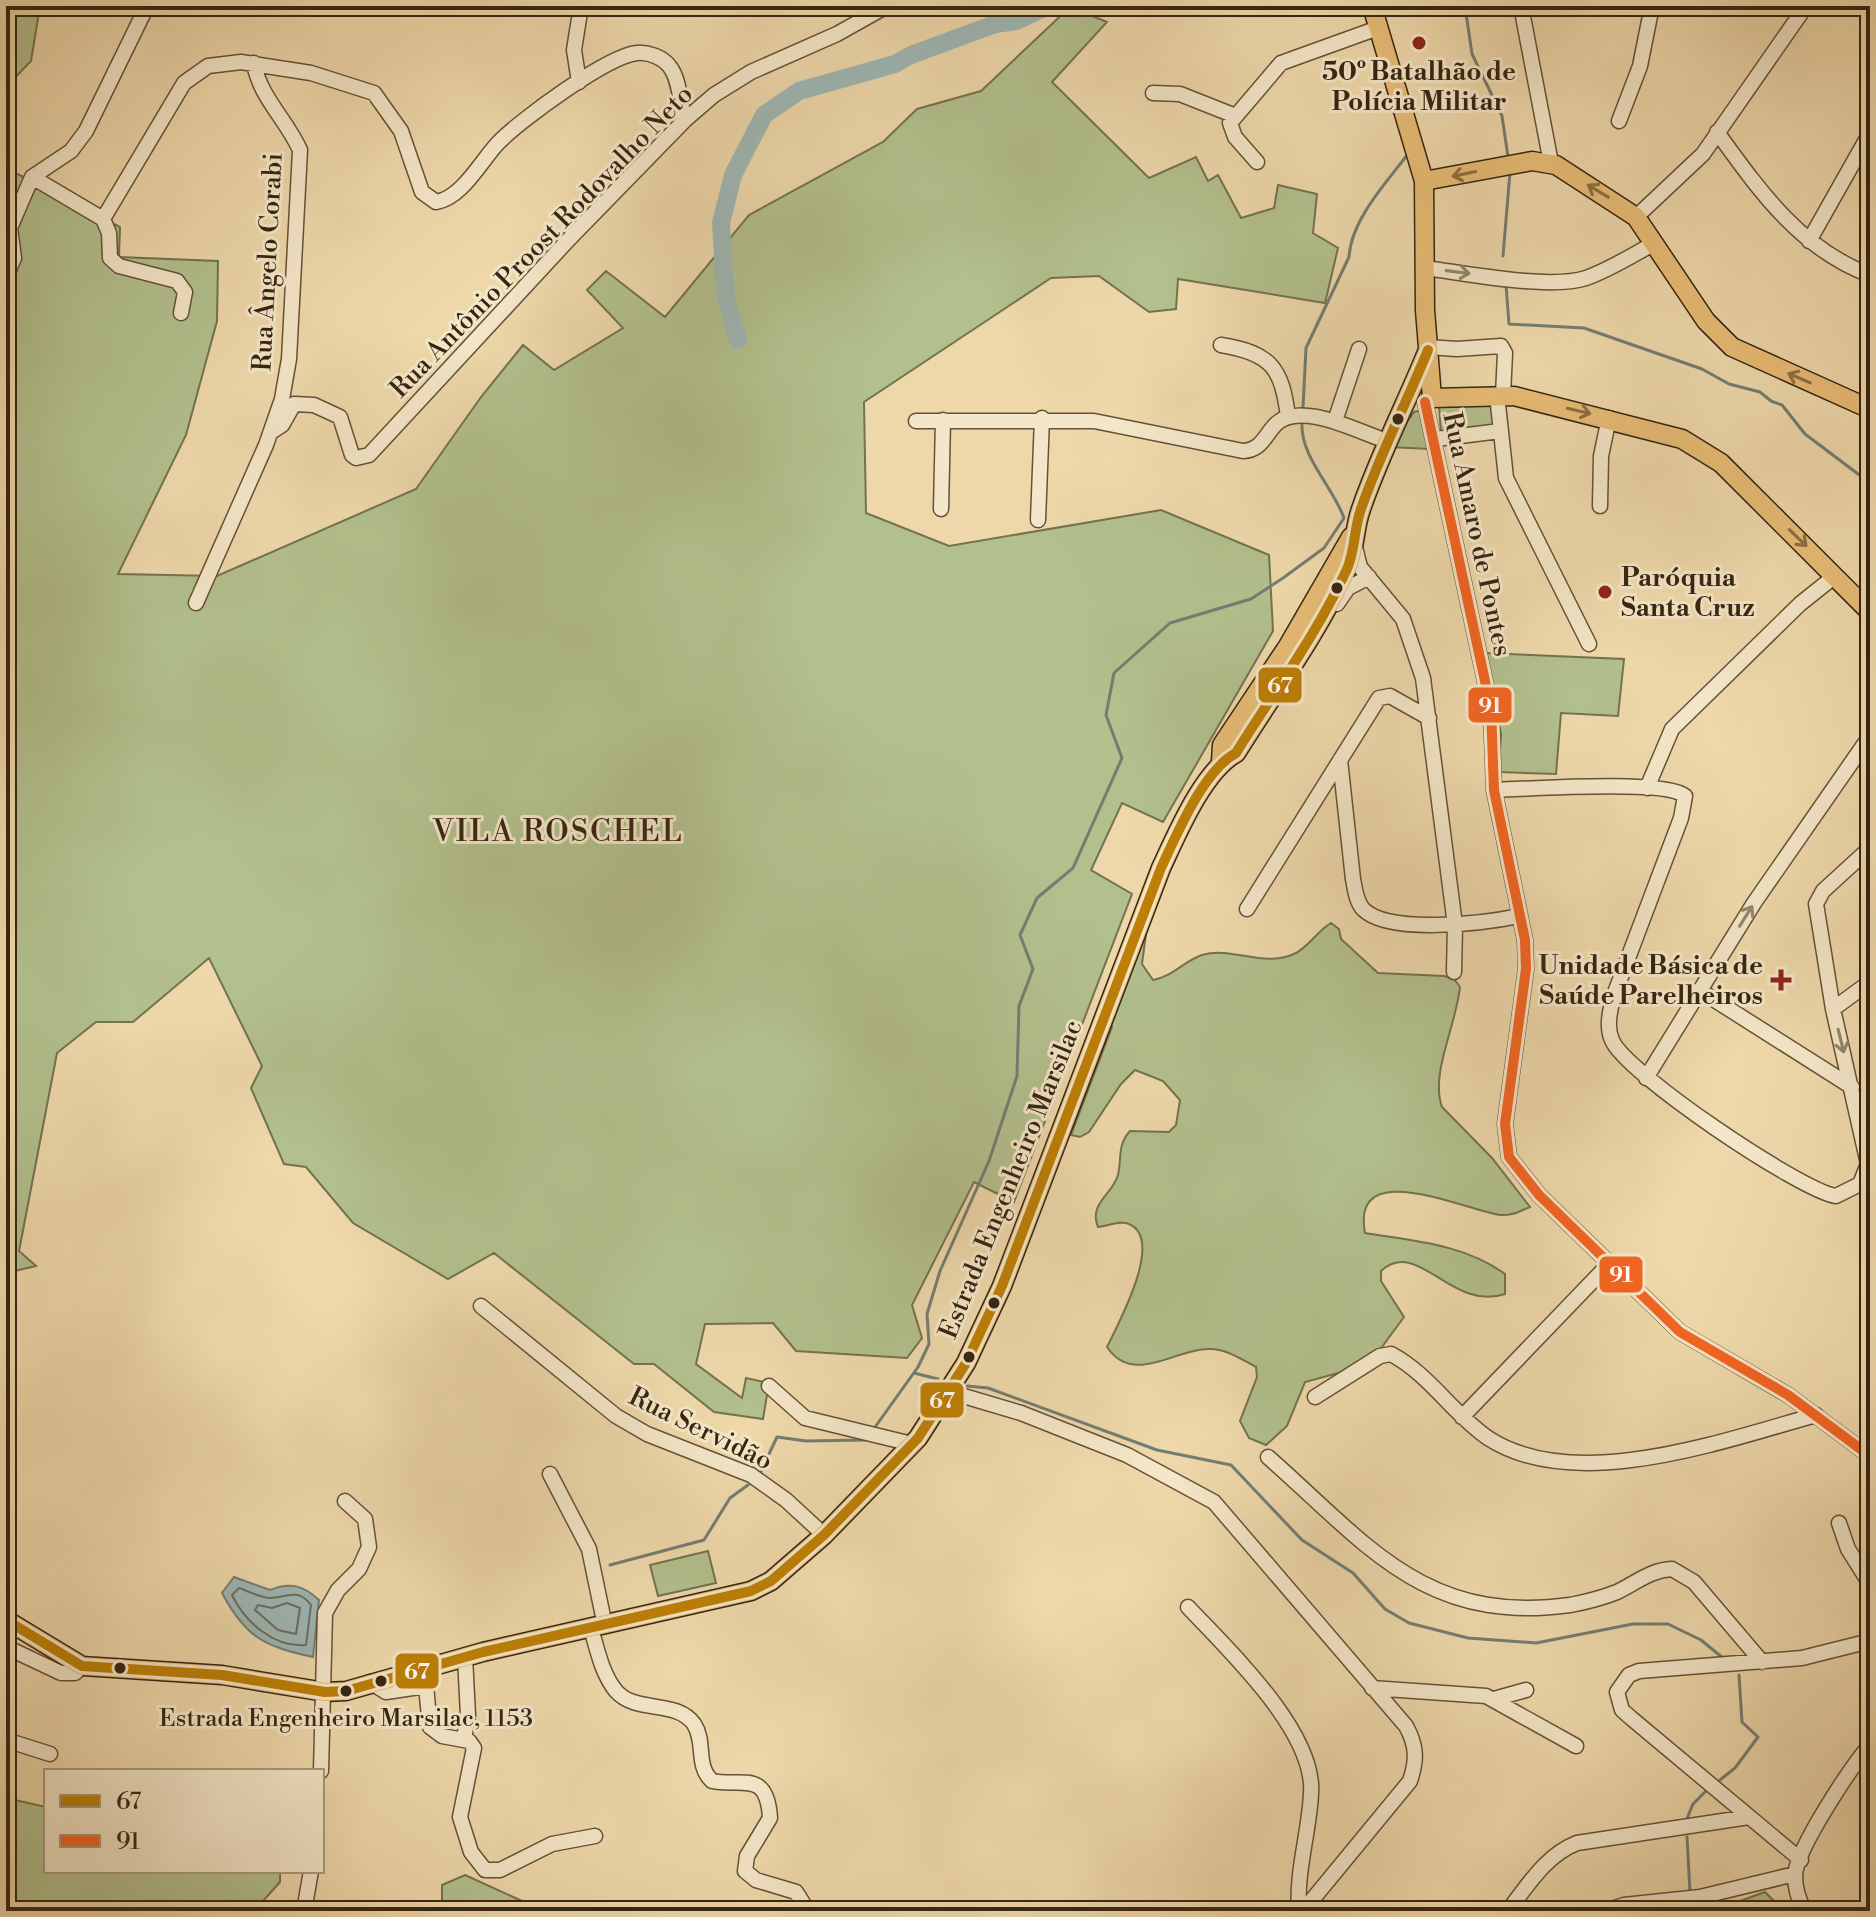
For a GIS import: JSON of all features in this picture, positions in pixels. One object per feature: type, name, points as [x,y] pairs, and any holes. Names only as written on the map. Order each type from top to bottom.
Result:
[{"type":"main road","points":[[1372,6],[1424,181],[1428,400],[1500,395],[1657,430],[1700,448],[1721,463],[1870,612]]},
{"type":"main road","points":[[1424,181],[1510,164],[1551,163],[1636,217],[1706,321],[1732,347],[1870,409]]},
{"type":"main road","name":"Estrada Engenheiro Marsilac","points":[[6,1620],[82,1666],[261,1679],[325,1692],[346,1691],[465,1657],[751,1591],[771,1581],[824,1535],[912,1444],[950,1392],[1002,1286],[1161,868],[1180,826],[1219,766],[1236,753],[1315,631],[1346,575],[1355,531],[1390,436],[1426,353]]},
{"type":"main road","name":"Estrada Engenheiro Marsilac","points":[[1390,436],[1428,400]]},
{"type":"street","points":[[6,277],[14,258],[10,228],[32,177],[71,151],[86,131],[147,6]]},
{"type":"street","points":[[579,82],[574,50],[581,6]]},
{"type":"street","name":"Rua Antônio Proost Rodovalho Neto","points":[[270,433],[282,425],[294,404],[314,405],[340,417],[352,455],[356,458],[369,455],[570,238],[685,120],[714,95],[751,72],[837,34],[887,6]]},
{"type":"street","points":[[1521,6],[1551,163]]},
{"type":"street","points":[[1619,121],[1640,66],[1652,6]]},
{"type":"street","points":[[1636,217],[1692,168],[1806,6]]},
{"type":"street","points":[[1153,93],[1180,94],[1233,115],[1241,112],[1273,71],[1292,57],[1339,45],[1378,28]]},
{"type":"street","points":[[103,219],[184,83],[208,66],[254,63],[322,75],[374,93],[401,131],[422,192],[436,202],[451,196],[516,126],[579,82],[633,54],[657,56],[673,72],[685,120]]},
{"type":"street","name":"Rua Ângelo Corabi","points":[[196,603],[270,433],[288,371],[300,150],[292,133],[260,88],[254,63]]},
{"type":"street","points":[[1233,115],[1231,132],[1257,162]]},
{"type":"street","points":[[1717,132],[1758,188],[1809,241],[1835,261],[1870,275]]},
{"type":"street","points":[[1809,241],[1870,133]]},
{"type":"street","points":[[32,177],[103,219],[109,233],[110,258],[119,266],[177,281],[185,292],[181,313]]},
{"type":"street","points":[[1425,268],[1514,279],[1583,279],[1653,244]]},
{"type":"street","points":[[1221,345],[1258,355],[1275,368],[1284,383],[1288,417]]},
{"type":"street","points":[[1426,353],[1501,346],[1505,353],[1500,431],[1511,492],[1589,644]]},
{"type":"street","points":[[1335,421],[1359,349]]},
{"type":"street","name":"Rua Amaro de Pontes","points":[[1428,400],[1491,709],[1494,790],[1525,940],[1526,969],[1507,1098],[1505,1143],[1520,1174],[1680,1332],[1769,1382],[1870,1456]]},
{"type":"street","points":[[916,421],[1042,418],[1112,424],[1243,451],[1259,446],[1276,423],[1288,417],[1335,421],[1390,436]]},
{"type":"street","points":[[1038,520],[1042,418]]},
{"type":"street","points":[[1600,506],[1601,456],[1609,418]]},
{"type":"street","points":[[941,509],[943,420]]},
{"type":"street","points":[[1436,439],[1500,431]]},
{"type":"street","points":[[1346,575],[1393,603],[1414,643],[1429,718],[1455,925],[1454,972]]},
{"type":"street","points":[[1647,788],[1672,729],[1800,604],[1835,576]]},
{"type":"street","points":[[1247,909],[1374,704],[1384,695],[1399,699],[1429,718]]},
{"type":"street","points":[[1646,1078],[1699,990],[1870,736]]},
{"type":"street","points":[[1340,760],[1353,879],[1360,905],[1374,916],[1388,920],[1455,925],[1519,916]]},
{"type":"street","points":[[1494,790],[1647,788],[1673,789],[1685,796],[1681,818],[1624,961],[1610,1011],[1612,1042],[1646,1078],[1773,1165],[1821,1193],[1844,1195],[1866,1177],[1868,1138],[1833,1009],[1816,904],[1823,891],[1870,848]]},
{"type":"street","points":[[1833,1009],[1870,982]]},
{"type":"street","points":[[1699,990],[1852,1087]]},
{"type":"street","points":[[1462,1417],[1609,1264]]},
{"type":"street","name":"Rua Servidão","points":[[481,1306],[616,1416],[647,1434],[751,1475],[786,1500],[824,1535]]},
{"type":"street","points":[[1315,1397],[1380,1356],[1391,1354],[1412,1368],[1462,1417],[1504,1446],[1543,1457],[1598,1463],[1625,1462],[1679,1452],[1816,1415]]},
{"type":"street","points":[[769,1386],[805,1418],[912,1444]]},
{"type":"street","points":[[950,1392],[1031,1416],[1127,1455],[1214,1502],[1406,1726],[1415,1742],[1416,1763],[1410,1781],[1301,1911]]},
{"type":"street","points":[[1841,1433],[1870,1444]]},
{"type":"street","points":[[1268,1457],[1365,1547],[1444,1594],[1504,1608],[1569,1605],[1615,1593],[1643,1576],[1672,1569],[1694,1582],[1762,1662]]},
{"type":"street","points":[[550,1474],[589,1549],[605,1672],[619,1694],[633,1703],[677,1712],[689,1718],[699,1736],[702,1766],[712,1781],[746,1780],[758,1787],[770,1818],[747,1856],[745,1871],[756,1880],[796,1892],[808,1911]]},
{"type":"street","points":[[321,1769],[325,1613],[338,1590],[359,1569],[369,1547],[365,1519],[345,1501]]},
{"type":"street","points":[[1839,1523],[1848,1549],[1870,1584]]},
{"type":"street","points":[[1188,1607],[1280,1712],[1303,1746],[1312,1792],[1301,1911]]},
{"type":"street","points":[[1798,1867],[1749,1817],[1658,1737],[1622,1710],[1617,1692],[1629,1675],[1639,1671],[1823,1656],[1870,1641]]},
{"type":"street","name":"Estrada Engenheiro Marsilac","points":[[6,1647],[61,1673],[75,1673],[82,1666]]},
{"type":"street","points":[[464,1739],[468,1715],[465,1657]]},
{"type":"street","points":[[431,1667],[426,1686],[430,1727],[442,1736],[464,1739],[472,1744],[475,1755],[461,1798],[460,1817],[471,1852],[485,1870],[500,1870],[552,1844],[595,1836]]},
{"type":"street","points":[[370,1682],[386,1692],[426,1686]]},
{"type":"street","points":[[1372,1688],[1474,1694],[1494,1699],[1576,1746]]},
{"type":"street","points":[[1494,1699],[1526,1690]]},
{"type":"street","points":[[6,1740],[50,1754]]},
{"type":"street","points":[[1805,1911],[1799,1901],[1798,1867],[1846,1776],[1870,1745]]},
{"type":"street","points":[[1508,1911],[1561,1849],[1577,1843],[1749,1817]]},
{"type":"street","points":[[1606,1911],[1624,1905],[1700,1897],[1798,1867]]},
{"type":"street","points":[[304,1911],[311,1873]]},
{"type":"green space","points":[[6,6],[40,6],[31,61],[6,87]]},
{"type":"green space","points":[[1070,7],[1107,22],[1052,82],[1149,178],[1196,157],[1208,181],[1218,175],[1241,218],[1274,208],[1278,185],[1317,194],[1313,233],[1338,248],[1325,303],[1178,279],[1176,309],[1149,312],[1099,276],[1051,278],[864,402],[866,513],[949,546],[1161,510],[1269,555],[1273,631],[1163,822],[1122,803],[1091,870],[1132,894],[1014,1202],[974,1182],[912,1305],[922,1338],[907,1358],[796,1351],[773,1323],[705,1324],[696,1364],[742,1398],[746,1378],[769,1383],[763,1419],[714,1412],[654,1364],[634,1364],[494,1253],[448,1279],[353,1223],[306,1167],[284,1164],[251,1088],[262,1066],[209,958],[133,1022],[96,1022],[57,1053],[19,1251],[36,1266],[6,1273],[6,168],[120,227],[119,257],[218,261],[217,321],[186,435],[118,574],[217,576],[416,489],[481,397],[523,345],[554,370],[623,328],[587,290],[606,271],[665,317],[749,215],[883,142],[917,109],[981,91]]},
{"type":"green space","points":[[1489,404],[1492,407],[1493,426],[1441,433],[1439,407]]},
{"type":"green space","points":[[1423,410],[1431,449],[1389,447],[1414,412]]},
{"type":"green space","points":[[1485,653],[1624,659],[1618,716],[1561,713],[1556,774],[1499,772],[1501,734]]},
{"type":"green space","points":[[1331,923],[1339,929],[1341,939],[1378,973],[1444,976],[1454,979],[1460,987],[1441,1065],[1439,1094],[1442,1107],[1492,1158],[1530,1207],[1501,1215],[1415,1193],[1393,1192],[1375,1196],[1365,1209],[1365,1233],[1438,1245],[1473,1256],[1505,1274],[1505,1294],[1486,1297],[1468,1293],[1408,1263],[1395,1263],[1381,1271],[1381,1281],[1404,1317],[1376,1355],[1342,1372],[1305,1382],[1287,1426],[1266,1445],[1249,1438],[1240,1421],[1257,1377],[1256,1367],[1214,1349],[1195,1351],[1155,1363],[1129,1364],[1117,1358],[1107,1347],[1136,1282],[1142,1246],[1139,1233],[1129,1224],[1098,1227],[1096,1212],[1118,1175],[1126,1136],[1130,1131],[1169,1132],[1176,1125],[1180,1100],[1163,1081],[1135,1070],[1121,1084],[1089,1132],[1080,1137],[1071,1135],[1112,1027],[1109,1018],[1137,939],[1146,934],[1142,964],[1153,980],[1202,955],[1213,953],[1282,958],[1304,947]]},
{"type":"green space","points":[[708,1551],[716,1583],[658,1596],[650,1565]]},
{"type":"green space","points":[[6,1798],[44,1807],[44,1873],[280,1873],[280,1882],[254,1911],[6,1911]]},
{"type":"green space","points":[[465,1875],[544,1911],[442,1911],[442,1885]]},
{"type":"green space","points":[[1765,1892],[1784,1911],[1712,1911]]},
{"type":"water","points":[[234,1577],[270,1590],[296,1586],[319,1600],[313,1657],[281,1649],[248,1630],[222,1593]]},
{"type":"waterway","points":[[738,340],[725,293],[721,223],[733,175],[764,115],[799,91],[895,64],[911,55],[995,24],[1016,21],[1048,6]]},
{"type":"waterway","points":[[1465,6],[1472,54],[1502,116],[1508,157]]},
{"type":"waterway","points":[[1303,407],[1306,348],[1349,257],[1356,229],[1380,190],[1408,154]]},
{"type":"waterway","points":[[1503,256],[1510,172]]},
{"type":"waterway","points":[[1506,285],[1509,324],[1584,328],[1702,369],[1729,384],[1760,392],[1782,405],[1805,434],[1870,483]]},
{"type":"waterway","points":[[873,1430],[918,1367],[929,1344],[927,1314],[940,1271],[989,1161],[1017,1076],[1019,1006],[1033,969],[1020,935],[1037,898],[1073,868],[1122,758],[1106,715],[1114,673],[1170,623],[1251,599],[1283,578],[1324,548],[1344,518],[1306,447],[1302,423]]},
{"type":"waterway","points":[[914,1373],[938,1379]]},
{"type":"waterway","points":[[967,1386],[988,1388],[1157,1450],[1231,1465],[1302,1540],[1353,1573],[1385,1609],[1409,1623],[1468,1638],[1536,1643],[1633,1624],[1668,1624],[1701,1640],[1723,1658]]},
{"type":"waterway","points":[[761,1471],[777,1437],[806,1441],[866,1440]]},
{"type":"waterway","points":[[610,1565],[704,1540],[730,1498],[748,1485]]},
{"type":"waterway","points":[[1720,1780],[1735,1768],[1758,1737],[1742,1722],[1739,1675]]},
{"type":"waterway","points":[[1686,1821],[1693,1804],[1707,1790]]},
{"type":"waterway","points":[[1687,1837],[1690,1892]]},
{"type":"transit line","name":"67","points":[[6,1620],[82,1666],[222,1675],[325,1692],[346,1691],[483,1652],[751,1591],[771,1581],[824,1535],[918,1438],[966,1363],[1002,1286],[1161,868],[1202,788],[1236,753],[1309,640],[1335,593],[1350,562],[1368,489],[1428,350]]},
{"type":"transit line","name":"91","points":[[1425,402],[1491,709],[1494,790],[1525,940],[1526,969],[1505,1124],[1509,1157],[1539,1195],[1680,1332],[1788,1395],[1870,1456]]},
{"type":"place","name":"50º Batalhão de Polícia Militar","points":[[1419,43]]},
{"type":"place","name":"Paróquia Santa Cruz","points":[[1605,592]]},
{"type":"place","name":"Unidade Básica de Saúde Parelheiros","points":[[1781,980]]},
{"type":"place","name":"Estrada Engenheiro Marsilac, 1153","points":[[346,1691]]},
{"type":"district","name":"VILA ROSCHEL","points":[[558,831]]}]
